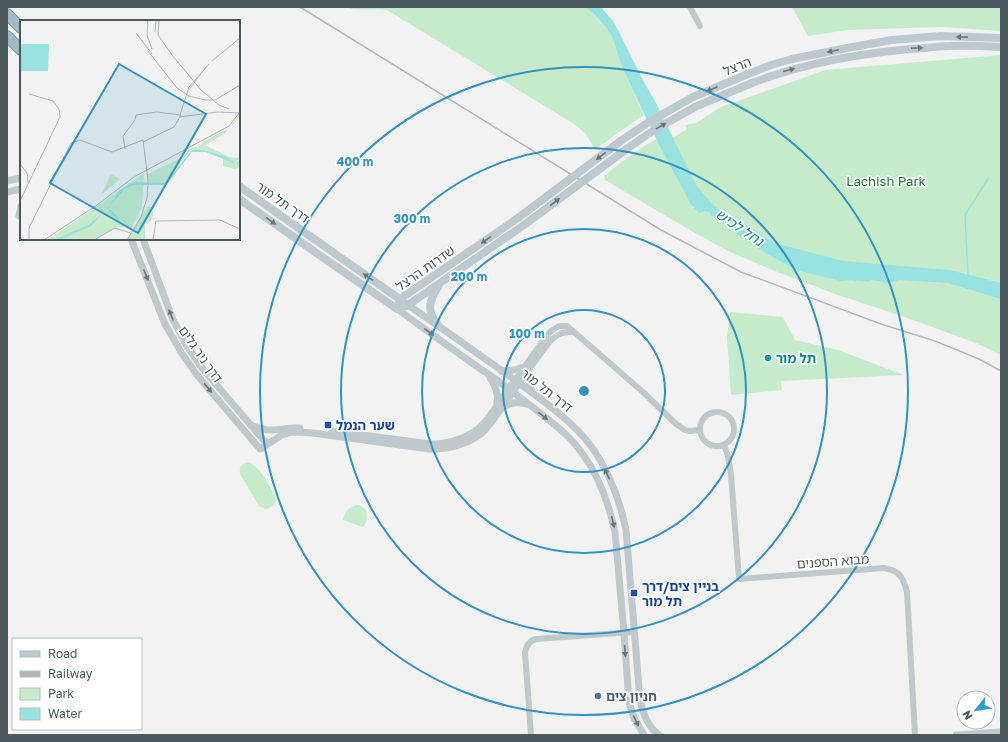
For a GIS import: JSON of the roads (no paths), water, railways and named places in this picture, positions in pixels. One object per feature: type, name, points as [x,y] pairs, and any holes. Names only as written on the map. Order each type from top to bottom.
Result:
[{"type":"highway","points":[[7,14],[20,27]]},
{"type":"highway","points":[[7,36],[20,49]]},
{"type":"main road","name":"הרצל","points":[[518,218],[622,140],[649,122],[693,97],[771,65],[792,59],[892,40],[941,36],[1001,38]]},
{"type":"main road","name":"הרצל","points":[[524,225],[654,130],[697,106],[752,83],[785,71],[883,51],[948,46],[1001,47]]},
{"type":"main road","name":"דרך תל מור","points":[[240,187],[408,305]]},
{"type":"main road","name":"דרך תל מור","points":[[240,200],[397,309]]},
{"type":"main road","name":"שדרות הרצל","points":[[397,309],[400,299],[518,218]]},
{"type":"main road","name":"שדרות הרצל","points":[[397,309],[408,305],[524,225]]},
{"type":"main road","points":[[438,325],[431,316],[429,310],[439,284]]},
{"type":"street","points":[[690,7],[700,26]]},
{"type":"street","points":[[7,181],[20,178]]},
{"type":"street","points":[[7,192],[20,189]]},
{"type":"street","points":[[19,216],[20,211]]},
{"type":"street","name":"דרך ניר גלים","points":[[131,240],[165,324],[181,352],[197,375],[258,447],[265,442],[202,368],[187,346],[173,320],[143,240]]},
{"type":"street","name":"דרך תל מור","points":[[408,305],[517,382],[563,417],[591,446],[599,458],[613,488],[626,530],[640,700],[646,719],[658,734]]},
{"type":"street","name":"דרך תל מור","points":[[397,309],[511,390],[560,429],[582,452],[589,464],[610,510],[615,532],[629,702],[634,718],[644,735]]},
{"type":"street","points":[[251,425],[265,431],[304,428],[436,444],[459,439],[484,423],[498,407],[526,369],[550,342],[556,336],[567,331],[575,332],[643,392],[676,424],[685,430],[700,430]]},
{"type":"street","points":[[501,371],[526,369]]},
{"type":"street","points":[[526,369],[532,393]]},
{"type":"street","points":[[265,442],[292,432],[429,449],[445,449],[458,445],[485,430],[498,407],[497,390],[488,374]]},
{"type":"street","points":[[498,407],[517,402],[530,405]]},
{"type":"street","points":[[716,412],[725,414],[731,420],[734,429],[733,434],[724,445],[713,446],[708,444],[701,436],[700,425],[702,420],[711,413],[716,412]]},
{"type":"street","points":[[265,442],[280,429]]},
{"type":"street","name":"מבוא הספנים","points":[[724,445],[731,470],[739,579],[884,568],[896,572],[901,576],[907,592],[914,735]]},
{"type":"street","points":[[531,735],[525,652],[528,643],[536,639],[634,632]]},
{"type":"street","points":[[956,735],[1001,732]]},
{"type":"water","name":"נחל לכיש","points":[[585,7],[601,7],[613,21],[656,103],[696,185],[712,204],[719,209],[775,243],[843,261],[950,270],[1001,283],[1001,299],[948,283],[899,280],[889,283],[872,280],[866,282],[851,280],[841,281],[803,272],[767,254],[739,236],[729,226],[712,216],[709,212],[705,211],[699,213],[691,204],[659,145],[621,65],[613,39],[608,30],[594,14]]},
{"type":"waterway","points":[[968,276],[965,215],[988,179]]},
{"type":"railway","points":[[300,7],[661,230],[741,272],[881,324],[935,341],[979,359],[1001,371]]},
{"type":"place","name":"תל מור","points":[[768,358]]},
{"type":"place","name":"שער הנמל","points":[[328,425]]},
{"type":"place","name":"בניין צים/דרך תל מור","points":[[634,593]]},
{"type":"place","name":"חניון צים","points":[[598,696]]},
{"type":"park label","name":"Lachish Park","points":[[886,181]]}]
